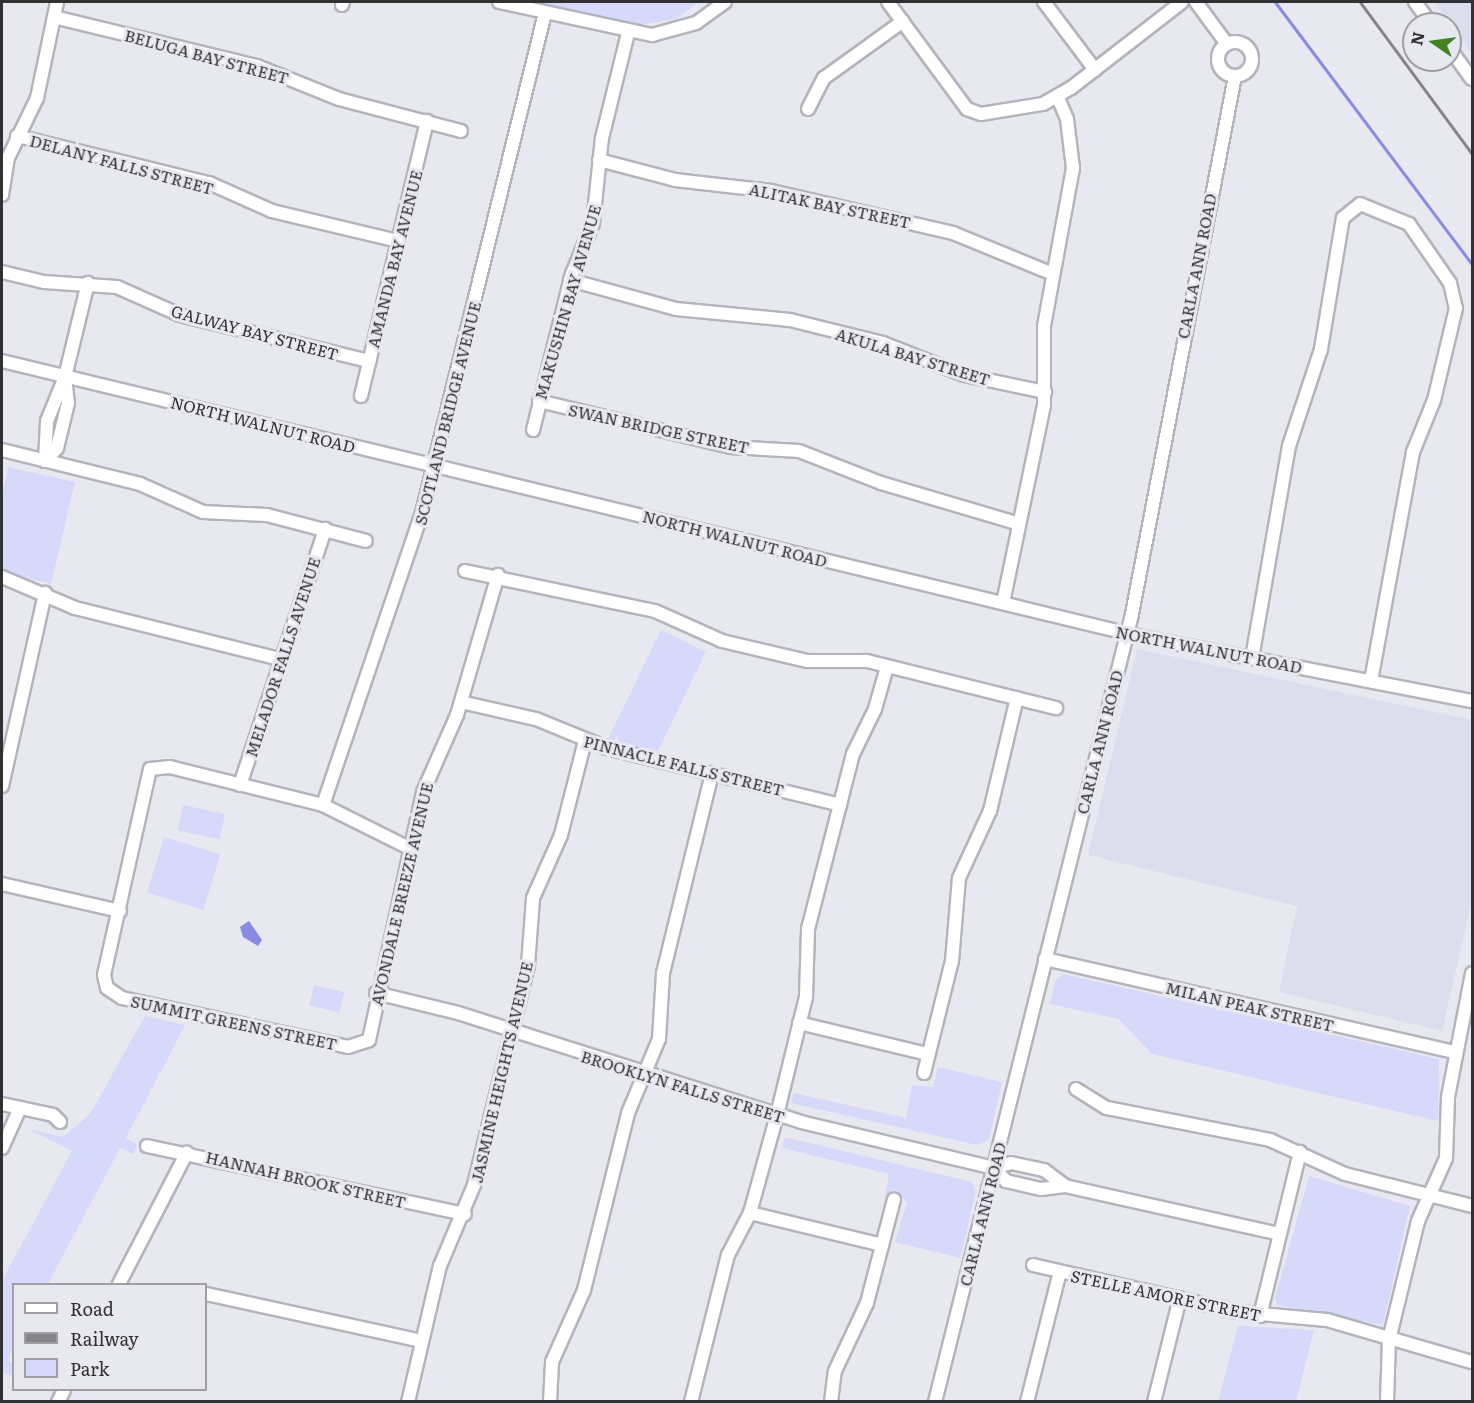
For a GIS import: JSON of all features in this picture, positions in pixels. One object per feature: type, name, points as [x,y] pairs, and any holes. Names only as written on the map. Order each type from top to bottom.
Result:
[{"type":"street","points":[[2,195],[17,136],[37,98],[57,2]]},
{"type":"street","points":[[499,2],[628,33],[676,30],[718,4]]},
{"type":"street","points":[[888,2],[974,113],[1016,110],[1057,96],[1095,70],[1182,2]]},
{"type":"street","points":[[1044,2],[1095,70]]},
{"type":"street","points":[[1196,2],[1227,44],[1219,63],[1235,76]]},
{"type":"street","name":"SCOTLAND BRIDGE AVENUE","points":[[323,805],[435,466],[545,13]]},
{"type":"street","name":"BELUGA BAY STREET","points":[[54,17],[257,66],[339,99],[461,131]]},
{"type":"street","points":[[808,109],[824,78],[903,21]]},
{"type":"street","name":"MAKUSHIN BAY AVENUE","points":[[532,430],[570,280],[593,223],[599,160],[628,33]]},
{"type":"street","name":"CARLA ANN ROAD","points":[[935,1401],[1127,633],[1235,76],[1250,68],[1251,52],[1238,42],[1227,44]]},
{"type":"street","points":[[1462,65],[1473,79]]},
{"type":"street","points":[[1003,603],[1045,392],[1044,326],[1073,168],[1067,119],[1057,96]]},
{"type":"street","name":"AMANDA BAY AVENUE","points":[[361,396],[427,121]]},
{"type":"street","name":"DELANY FALLS STREET","points":[[17,136],[210,183],[272,211],[398,241]]},
{"type":"street","name":"ALITAK BAY STREET","points":[[599,160],[675,180],[771,191],[953,233],[1053,274]]},
{"type":"street","points":[[1252,658],[1289,446],[1321,349],[1342,218],[1353,207],[1360,204],[1409,224],[1450,283],[1456,308],[1434,400],[1413,452],[1371,681]]},
{"type":"street","name":"GALWAY BAY STREET","points":[[2,272],[44,282],[88,283],[117,287],[180,315],[369,361]]},
{"type":"street","name":"AKULA BAY STREET","points":[[570,280],[676,309],[790,320],[884,343],[964,375],[1045,392]]},
{"type":"street","points":[[45,461],[47,421],[65,376],[88,283]]},
{"type":"street","name":"NORTH WALNUT ROAD","points":[[2,361],[1127,633],[1473,701]]},
{"type":"street","name":"SWAN BRIDGE STREET","points":[[539,401],[730,447],[799,451],[881,483],[1019,524]]},
{"type":"street","points":[[2,450],[140,484],[203,512],[267,515],[366,541]]},
{"type":"street","name":"MELADOR FALLS AVENUE","points":[[240,785],[280,659],[326,529]]},
{"type":"street","points":[[465,571],[498,574],[655,611],[722,641],[807,661],[851,659],[1056,708]]},
{"type":"street","name":"AVONDALE BREEZE AVENUE","points":[[364,1044],[372,1031],[376,993],[409,848],[430,770],[461,702],[498,574]]},
{"type":"street","points":[[2,577],[45,593],[75,608],[280,659]]},
{"type":"street","points":[[2,786],[45,593]]},
{"type":"street","points":[[691,1401],[728,1255],[750,1213],[777,1115],[799,1023],[808,929],[853,754],[876,709],[887,667]]},
{"type":"street","points":[[924,1073],[952,961],[959,878],[990,811],[1017,698]]},
{"type":"street","name":"PINNACLE FALLS STREET","points":[[461,702],[536,719],[585,741],[840,805]]},
{"type":"street","name":"JASMINE HEIGHTS AVENUE","points":[[408,1401],[440,1266],[465,1214],[512,1032],[528,965],[533,898],[561,835],[585,741]]},
{"type":"street","points":[[2,884],[120,911],[150,769],[170,767],[323,805],[409,848]]},
{"type":"street","points":[[550,1401],[552,1362],[584,1290],[628,1113],[648,1072],[659,1039],[663,973],[712,774]]},
{"type":"street","name":"SUMMIT GREENS STREET","points":[[120,911],[104,975],[107,988],[122,998],[348,1047],[364,1044]]},
{"type":"street","name":"MILAN PEAK STREET","points":[[1045,959],[1455,1052]]},
{"type":"street","points":[[1387,1401],[1389,1340],[1418,1221],[1433,1196],[1446,1158],[1455,1052],[1473,974]]},
{"type":"street","name":"BROOKLYN FALLS STREET","points":[[376,993],[648,1072],[777,1115],[994,1168]]},
{"type":"street","points":[[799,1023],[927,1054]]},
{"type":"street","points":[[1076,1089],[1107,1108],[1270,1140],[1345,1174],[1473,1206]]},
{"type":"street","points":[[2,1104],[53,1115],[60,1122]]},
{"type":"street","points":[[2,1148],[20,1108]]},
{"type":"street","name":"HANNAH BROOK STREET","points":[[147,1146],[187,1152],[465,1214]]},
{"type":"street","points":[[122,1283],[187,1152]]},
{"type":"street","points":[[1260,1316],[1300,1152]]},
{"type":"street","points":[[1065,1186],[1044,1170],[1011,1162],[994,1168],[1006,1181],[1041,1190],[1065,1186],[1280,1234]]},
{"type":"street","points":[[831,1401],[835,1371],[867,1303],[894,1199]]},
{"type":"street","points":[[750,1213],[882,1245]]},
{"type":"street","name":"STELLE AMORE STREET","points":[[1033,1265],[1260,1316],[1327,1320],[1389,1340],[1473,1362]]},
{"type":"street","points":[[1027,1401],[1060,1272]]},
{"type":"street","points":[[207,1294],[421,1341]]},
{"type":"street","points":[[1154,1401],[1180,1298]]},
{"type":"shaded area","points":[[1434,2],[1472,2],[1472,54],[1462,40],[1462,12],[1441,12]]},
{"type":"shaded area","points":[[1137,649],[1472,720],[1472,900],[1442,1031],[1279,992],[1297,906],[1088,855]]},
{"type":"green space","points":[[524,2],[695,2],[696,4],[676,19],[632,26]]},
{"type":"green space","points":[[8,467],[75,482],[51,584],[2,571],[2,496]]},
{"type":"green space","points":[[661,630],[706,652],[653,761],[608,739]]},
{"type":"green space","points":[[183,805],[225,814],[220,839],[178,830]]},
{"type":"green space","points":[[164,837],[220,854],[203,910],[147,892]]},
{"type":"green space","points":[[1063,974],[1439,1059],[1438,1121],[1152,1054],[1119,1019],[1050,1004],[1055,981]]},
{"type":"green space","points":[[314,985],[344,992],[339,1012],[309,1005]]},
{"type":"green space","points":[[145,1016],[185,1025],[126,1138],[137,1145],[134,1154],[120,1148],[49,1283],[12,1283],[12,1351],[8,1360],[12,1363],[12,1376],[2,1371],[2,1281],[72,1151],[28,1129],[63,1137],[90,1114]]},
{"type":"green space","points":[[938,1067],[1002,1082],[989,1140],[977,1145],[791,1103],[794,1093],[906,1118],[912,1085],[933,1087]]},
{"type":"green space","points":[[785,1137],[972,1182],[976,1192],[960,1258],[895,1242],[907,1203],[897,1191],[885,1196],[889,1174],[782,1148]]},
{"type":"green space","points":[[1309,1176],[1410,1206],[1383,1325],[1278,1305],[1275,1298]]},
{"type":"green space","points":[[1238,1326],[1314,1330],[1296,1401],[1218,1401]]},
{"type":"water","points":[[249,921],[262,940],[258,946],[243,937],[240,927]]},
{"type":"waterway","points":[[1275,2],[1472,264]]},
{"type":"railway","points":[[1360,2],[1472,154]]}]
